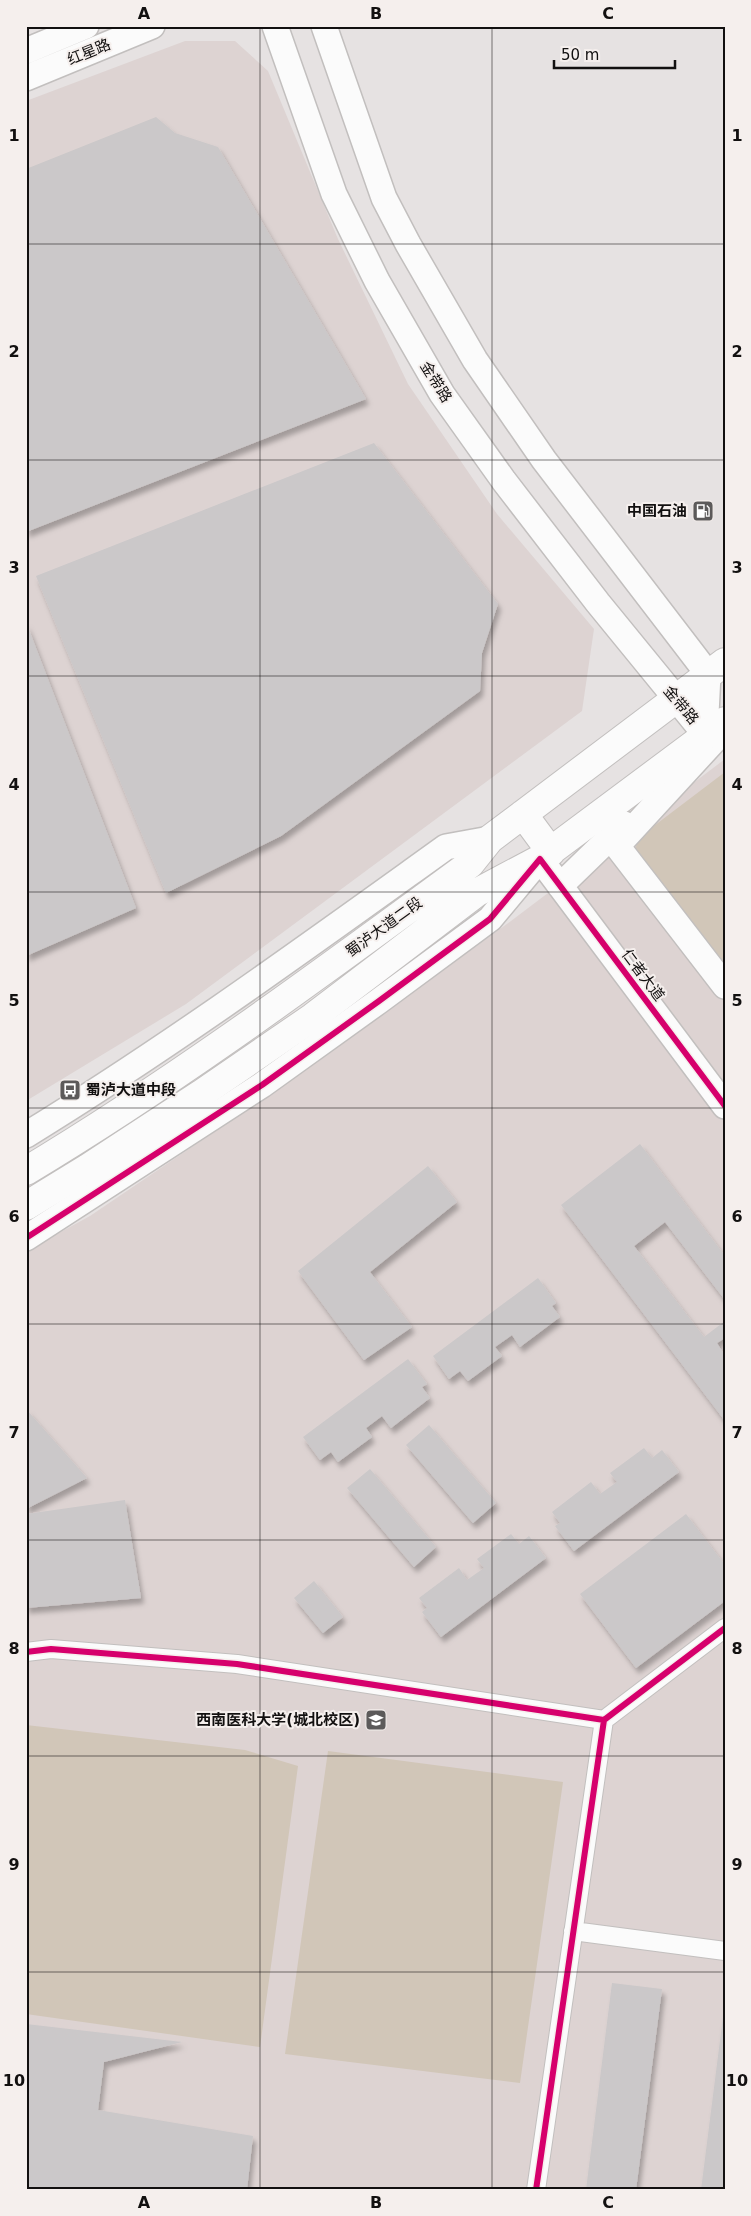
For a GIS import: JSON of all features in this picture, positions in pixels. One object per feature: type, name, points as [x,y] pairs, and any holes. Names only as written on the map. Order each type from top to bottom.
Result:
[{"type":"highway","name":"蜀泸大道二段","points":[[26,1171],[183,1071],[296,991],[470,864],[490,839],[716,668]]},
{"type":"highway","name":"蜀泸大道二段","points":[[26,1206],[201,1094],[313,1017],[476,893],[546,856],[720,728]]},
{"type":"highway","points":[[523,814],[546,856]]},
{"type":"street","name":"红星路","points":[[26,51],[86,26]]},
{"type":"street","name":"红星路","points":[[26,78],[152,26]]},
{"type":"street","name":"金带路","points":[[275,26],[334,194],[377,281],[442,394],[504,481],[675,698],[720,728]]},
{"type":"street","points":[[324,26],[384,198],[408,244],[475,360],[544,460],[716,668]]},
{"type":"street","name":"金带路","points":[[716,668],[720,728]]},
{"type":"street","points":[[560,886],[720,728]]},
{"type":"street","points":[[720,728],[617,846],[725,986]]},
{"type":"street","points":[[26,1135],[111,1083],[210,1017],[446,847],[490,839]]},
{"type":"street","points":[[26,1238],[262,1085],[379,1001],[490,919],[546,856]]},
{"type":"street","name":"仁者大道","points":[[546,856],[560,886],[725,1106]]},
{"type":"street","points":[[536,2190],[604,1720],[725,1628]]},
{"type":"street","points":[[26,1652],[51,1649],[237,1664],[604,1720]]},
{"type":"street","points":[[573,1931],[725,1951]]},
{"type":"shaded area","points":[[185,41],[235,41],[268,71],[338,239],[408,384],[497,514],[594,629],[582,711],[186,1004],[26,1101],[26,101]]},
{"type":"shaded area","name":"西南医科大学(城北校区)","points":[[725,759],[725,2190],[26,2190],[26,1251],[90,1216],[295,1077],[511,921]]},
{"type":"shaded area","points":[[725,772],[725,997],[631,869],[638,838]]},
{"type":"shaded area","points":[[26,1725],[245,1750],[298,1766],[260,2047],[26,2014]]},
{"type":"shaded area","points":[[328,1751],[563,1782],[520,2083],[285,2054]]},
{"type":"building","points":[[156,117],[175,133],[218,147],[366,399],[26,532],[26,169]]},
{"type":"building","points":[[374,443],[498,604],[482,653],[480,691],[281,836],[166,893],[36,576]]},
{"type":"building","points":[[26,622],[136,908],[26,956]]},
{"type":"building","points":[[640,1144],[725,1256],[725,1300],[665,1222],[634,1246],[704,1337],[725,1321],[725,1338],[717,1343],[725,1356],[725,1421],[561,1205]]},
{"type":"building","points":[[428,1166],[457,1202],[370,1272],[412,1327],[364,1360],[298,1271]]},
{"type":"building","points":[[538,1278],[556,1303],[552,1306],[560,1317],[520,1347],[512,1335],[495,1347],[502,1356],[468,1381],[460,1371],[449,1379],[433,1356]]},
{"type":"building","points":[[408,1359],[427,1384],[422,1387],[430,1398],[391,1428],[382,1416],[366,1428],[372,1437],[338,1462],[331,1452],[320,1460],[303,1437]]},
{"type":"building","points":[[26,1409],[87,1478],[26,1509]]},
{"type":"building","points":[[429,1425],[496,1503],[473,1523],[406,1445]]},
{"type":"building","points":[[644,1448],[652,1458],[662,1450],[679,1472],[574,1551],[555,1526],[560,1523],[552,1512],[591,1482],[600,1494],[617,1482],[610,1473]]},
{"type":"building","points":[[370,1469],[436,1547],[414,1567],[347,1488]]},
{"type":"building","points":[[125,1500],[141,1598],[26,1608],[26,1514]]},
{"type":"building","points":[[686,1514],[725,1565],[725,1601],[636,1668],[580,1594]]},
{"type":"building","points":[[511,1534],[519,1544],[529,1536],[546,1558],[441,1637],[422,1612],[427,1608],[419,1598],[459,1568],[467,1580],[484,1568],[477,1559]]},
{"type":"building","points":[[314,1581],[343,1617],[323,1633],[294,1598]]},
{"type":"building","points":[[612,1983],[662,1989],[636,2190],[586,2190]]},
{"type":"building","points":[[724,2009],[725,2190],[701,2190]]},
{"type":"building","points":[[26,2024],[182,2042],[104,2062],[98,2110],[253,2136],[247,2190],[26,2190]]},
{"type":"cycle path","points":[[26,1238],[262,1085],[379,1001],[490,919],[540,859],[725,1106]]},
{"type":"cycle path","points":[[536,2190],[604,1720],[725,1628]]},
{"type":"cycle path","points":[[26,1652],[51,1649],[237,1664],[604,1720]]},
{"type":"place","name":"中国石油","points":[[703,511]]},
{"type":"place","name":"蜀泸大道中段","points":[[70,1090]]},
{"type":"place","name":"西南医科大学(城北校区)","points":[[376,1720]]}]
